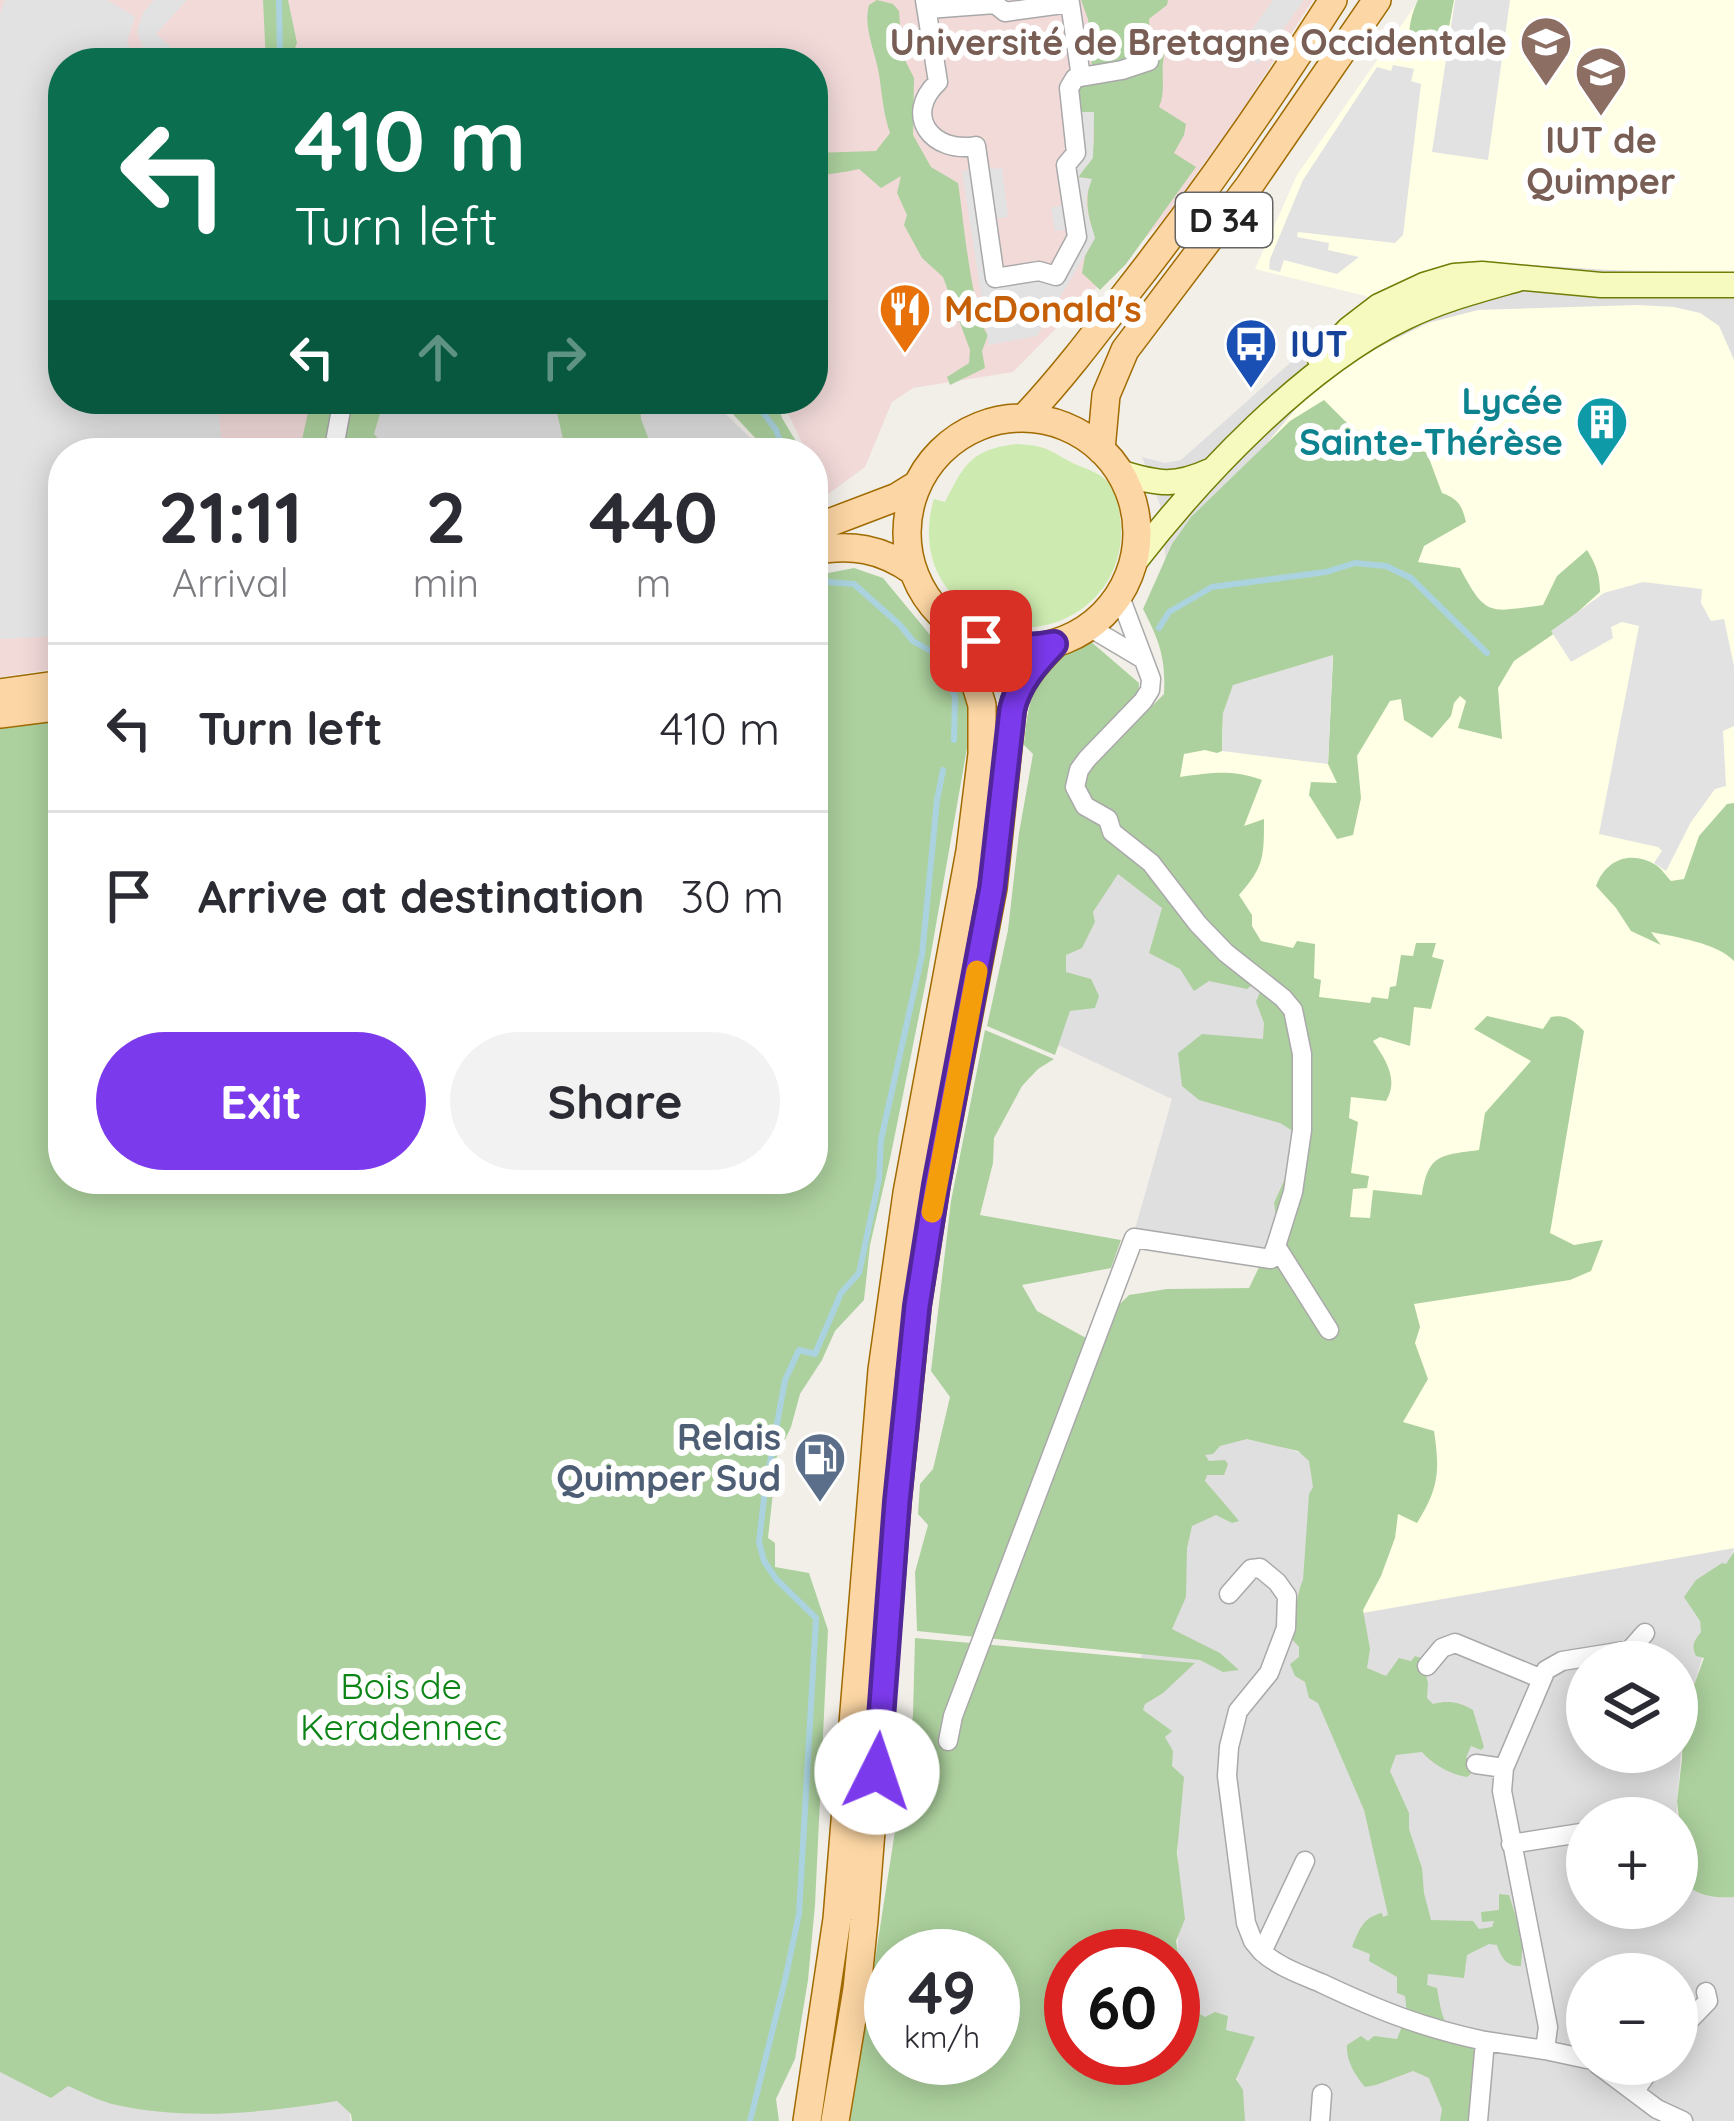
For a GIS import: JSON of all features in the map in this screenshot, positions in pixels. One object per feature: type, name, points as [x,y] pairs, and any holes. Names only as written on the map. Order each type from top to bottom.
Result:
[{"type":"main road","name":"D 34","points":[[1024,418],[1056,384],[1192,208],[1333,0]]},
{"type":"main road","name":"D 34","points":[[1101,450],[1106,395],[1125,350],[1249,186],[1377,0]]},
{"type":"main road","points":[[1024,418],[1066,427],[1101,450],[1122,473],[1136,517],[1132,565],[1102,616],[1054,644],[1030,649],[981,641],[959,630],[931,605],[913,572],[907,527],[918,484],[944,449],[981,426],[1024,418]]},
{"type":"main road","points":[[828,523],[918,484]]},
{"type":"main road","points":[[828,549],[869,549],[895,558],[913,572]]},
{"type":"main road","points":[[807,2121],[837,1919],[874,1448],[893,1285],[970,851],[982,754],[982,705],[959,630]]},
{"type":"main road","points":[[835,2121],[864,1920],[897,1502],[920,1286],[992,888],[1012,710],[1027,674],[1054,644]]},
{"type":"main road","points":[[0,693],[48,686]]},
{"type":"main road","points":[[0,714],[48,708]]},
{"type":"street","points":[[1081,77],[1070,3],[1005,12],[995,4],[926,4],[938,82],[925,98],[922,119],[929,133],[944,143],[976,146],[995,278],[1046,271],[1056,276],[1076,243],[1066,165],[1076,153],[1069,88],[1075,78],[1081,77],[1122,70],[1150,61]]},
{"type":"street","points":[[1132,565],[1213,470],[1300,386],[1336,341],[1391,299],[1454,276],[1482,274],[1601,285],[1734,285]]},
{"type":"street","points":[[1122,473],[1164,484],[1213,470]]},
{"type":"street","points":[[948,1741],[953,1716],[1133,1238],[1271,1259],[1293,1192],[1302,1130],[1302,1054],[1293,1010],[1212,939],[1151,863],[1112,832],[1108,819],[1085,806],[1075,787],[1087,759],[1150,690],[1151,679],[1119,594]]},
{"type":"street","points":[[1089,627],[1143,658]]},
{"type":"street","points":[[1276,1246],[1329,1330]]},
{"type":"street","points":[[1229,1594],[1251,1569],[1259,1568],[1283,1589],[1288,1604],[1279,1652],[1269,1673],[1238,1711],[1227,1762],[1246,1923],[1253,1941],[1283,1967],[1402,2020],[1566,2054]]},
{"type":"street","points":[[1545,2050],[1548,2026],[1511,1844],[1502,1791],[1504,1768],[1542,1678],[1553,1664],[1630,1650],[1646,1633]]},
{"type":"street","points":[[1427,1666],[1442,1648],[1462,1644],[1542,1678]]},
{"type":"street","points":[[1476,1764],[1504,1768]]},
{"type":"street","points":[[1511,1844],[1566,1835]]},
{"type":"street","points":[[1262,1952],[1305,1861]]},
{"type":"street","points":[[1698,2011],[1708,2001],[1706,1992]]},
{"type":"street","points":[[1478,2121],[1485,2041]]},
{"type":"street","points":[[1625,2085],[1662,2113],[1683,2121]]},
{"type":"street","points":[[1634,2092],[1639,2085]]},
{"type":"street","points":[[1320,2121],[1322,2094]]},
{"type":"shaded area","points":[[0,0],[1313,0],[1164,219],[1013,372],[913,388],[892,402],[865,467],[828,494],[828,438],[800,438],[788,414],[828,414],[828,48],[48,48],[48,414],[314,414],[313,438],[48,438],[48,670],[0,677]]},
{"type":"shaded area","points":[[5,0],[107,0],[135,17],[127,41],[130,48],[48,48],[48,414],[219,414],[221,438],[48,438],[48,637],[0,639],[0,14]]},
{"type":"shaded area","points":[[154,0],[187,0],[156,34],[170,48],[143,48],[137,32],[143,13]]},
{"type":"shaded area","points":[[1273,0],[1304,0],[1258,64],[1238,49]]},
{"type":"shaded area","name":"Université de Bretagne Occidentale","points":[[1419,0],[1734,0],[1734,273],[1485,262],[1419,274],[1370,297],[1255,269],[1297,175]]},
{"type":"shaded area","points":[[1455,0],[1510,0],[1488,160],[1432,152]]},
{"type":"shaded area","points":[[1393,65],[1414,69],[1411,81],[1421,84],[1403,235],[1395,243],[1298,232],[1297,237],[1329,243],[1328,250],[1359,257],[1337,274],[1284,260],[1280,272],[1269,269],[1303,180],[1377,67],[1391,71]]},
{"type":"shaded area","points":[[1076,112],[1094,112],[1093,158],[1078,177],[1092,179],[1086,196],[1095,238],[1037,336],[989,345],[962,171],[1002,168],[1008,217],[994,219],[1002,271],[1053,269],[1070,239],[1069,229],[1055,231],[1051,208],[1065,204],[1074,168]]},
{"type":"shaded area","points":[[1485,262],[1734,273],[1734,360],[1719,326],[1700,313],[1168,582],[1160,505],[1142,457],[1165,463],[1181,460],[1370,297],[1419,274]]},
{"type":"shaded area","points":[[1637,305],[1700,313],[1719,326],[1734,360],[1734,1548],[1334,1618],[1302,997],[1112,760],[1162,712],[1194,530],[1299,405],[1357,358],[1428,323],[1478,310]]},
{"type":"shaded area","points":[[324,414],[726,414],[750,438],[319,438]]},
{"type":"shaded area","points":[[1643,582],[1702,589],[1701,603],[1711,621],[1724,619],[1734,666],[1734,726],[1723,731],[1726,786],[1715,789],[1691,822],[1666,871],[1654,863],[1662,851],[1658,847],[1599,834],[1639,626],[1622,622],[1611,627],[1613,638],[1571,662],[1551,631],[1604,593]]},
{"type":"shaded area","points":[[1333,655],[1328,764],[1222,751],[1223,713],[1233,685]]},
{"type":"shaded area","points":[[1090,785],[1124,833],[1170,873],[1206,927],[1267,978],[1325,1005],[1321,1217],[1345,1222],[1336,1318],[1351,1341],[1360,1377],[1361,1439],[1334,1617],[1734,1548],[1698,1672],[1698,1641],[1566,1641],[1566,1773],[1679,1773],[1678,1797],[1566,1797],[1566,1929],[1698,1929],[1698,1886],[1734,1878],[1734,2121],[1235,2121],[1238,2079],[1200,2064],[1200,1929],[1178,1929],[1178,1796],[1141,1772],[1146,1751],[1119,1728],[1213,1425],[1310,1456],[1324,1266],[1135,1229],[1172,1099],[1033,1033]]},
{"type":"shaded area","points":[[0,2052],[349,2083],[350,2121],[0,2121]]},
{"type":"green space","points":[[263,0],[288,0],[295,48],[265,48]]},
{"type":"green space","points":[[877,0],[899,11],[902,54],[914,78],[913,135],[931,167],[958,183],[973,286],[988,335],[982,351],[985,368],[950,385],[947,377],[969,363],[970,350],[943,277],[922,258],[904,225],[907,215],[897,193],[901,176],[881,188],[859,169],[828,175],[828,153],[876,151],[890,133],[867,22],[869,5]]},
{"type":"green space","points":[[1081,0],[1168,0],[1149,19],[1150,41],[1168,46],[1159,107],[1186,124],[1174,153],[1196,167],[1126,264],[1100,290],[1082,273],[1095,238],[1088,208],[1091,179],[1078,178],[1094,141],[1093,112],[1076,112],[1075,85],[1092,69],[1088,19]]},
{"type":"green space","points":[[1418,0],[1454,0],[1444,54],[1420,54],[1410,41]]},
{"type":"green space","points":[[1324,400],[1353,429],[1401,440],[1427,453],[1442,493],[1461,507],[1466,522],[1424,546],[1418,562],[1460,568],[1476,596],[1500,610],[1543,605],[1557,576],[1587,550],[1600,586],[1600,592],[1552,635],[1514,661],[1498,688],[1502,739],[1458,728],[1466,701],[1460,696],[1451,716],[1432,738],[1404,720],[1401,699],[1390,701],[1357,756],[1361,798],[1353,835],[1337,839],[1309,795],[1311,782],[1337,783],[1328,764],[1333,656],[1223,713],[1222,751],[1184,754],[1180,777],[1230,773],[1262,780],[1244,826],[1264,819],[1263,852],[1258,869],[1239,895],[1261,941],[1293,948],[1297,941],[1315,944],[1319,997],[1370,1003],[1372,997],[1388,999],[1390,987],[1396,986],[1401,955],[1413,956],[1416,943],[1436,943],[1432,957],[1444,960],[1431,1009],[1414,1007],[1410,1046],[1380,1037],[1373,1041],[1391,1078],[1386,1101],[1351,1097],[1349,1118],[1358,1122],[1351,1173],[1369,1176],[1367,1188],[1353,1189],[1350,1217],[1370,1218],[1373,1190],[1422,1195],[1428,1171],[1438,1159],[1479,1150],[1485,1113],[1531,1061],[1474,1029],[1487,1016],[1543,1029],[1551,1017],[1561,1017],[1584,1031],[1550,1233],[1574,1245],[1603,1240],[1591,1271],[1570,1280],[1414,1304],[1420,1327],[1415,1343],[1428,1379],[1403,1422],[1434,1431],[1436,1479],[1417,1523],[1398,1514],[1395,1538],[1363,1610],[1370,1649],[1367,1668],[1386,1676],[1399,1658],[1421,1658],[1427,1698],[1433,1704],[1454,1702],[1473,1710],[1484,1747],[1471,1746],[1466,1758],[1472,1760],[1474,1771],[1467,1777],[1443,1768],[1422,1752],[1396,1755],[1390,1771],[1409,1813],[1431,1920],[1473,1921],[1479,1929],[1492,1927],[1494,1921],[1482,1922],[1481,1912],[1499,1910],[1499,1894],[1509,1895],[1523,1939],[1521,1966],[1508,1963],[1497,1945],[1489,1944],[1467,1955],[1464,1978],[1428,1974],[1427,1985],[1437,1988],[1447,2025],[1476,2047],[1473,2121],[1440,2121],[1442,2109],[1429,2078],[1413,2071],[1365,2087],[1348,2057],[1347,2045],[1361,2036],[1368,2041],[1374,2036],[1397,2039],[1407,2014],[1405,1996],[1397,1993],[1397,1977],[1369,1961],[1370,1954],[1352,1947],[1366,1921],[1388,1915],[1364,1810],[1318,1703],[1309,1698],[1305,1682],[1295,1676],[1290,1664],[1299,1657],[1299,1647],[1292,1639],[1313,1487],[1309,1461],[1298,1451],[1247,1439],[1205,1455],[1209,1461],[1228,1464],[1224,1475],[1207,1475],[1205,1481],[1239,1521],[1232,1523],[1216,1515],[1192,1526],[1186,1597],[1172,1629],[1220,1653],[1239,1670],[1223,1672],[1200,1660],[917,1631],[915,1572],[928,1525],[918,1514],[920,1484],[933,1469],[950,1397],[931,1371],[951,1201],[985,1030],[1054,1059],[1022,1086],[994,1138],[980,1215],[1121,1240],[1111,1268],[1022,1285],[1037,1311],[1086,1338],[1129,1295],[1167,1289],[1249,1288],[1278,1228],[1274,1203],[1291,1165],[1296,1133],[1280,1123],[1199,1100],[1182,1086],[1178,1053],[1202,1034],[1263,1039],[1264,1023],[1256,1002],[1261,989],[1255,983],[1247,989],[1209,981],[1194,991],[1180,969],[1149,953],[1162,908],[1118,874],[1093,912],[1095,922],[1082,948],[1066,955],[1066,972],[1091,979],[1099,996],[1095,1008],[1070,1011],[1055,1055],[987,1026],[1008,930],[1033,754],[1024,745],[1026,727],[1038,681],[1057,658],[1089,640],[1139,683],[1138,700],[1150,708],[1164,694],[1164,670],[1143,609],[1172,544],[1191,517],[1290,421]]},
{"type":"green space","points":[[308,414],[380,414],[374,434],[378,438],[302,438]]},
{"type":"green space","points":[[557,414],[641,414],[648,438],[563,438]]},
{"type":"green space","points":[[733,414],[781,414],[794,438],[755,438]]},
{"type":"green space","points":[[1016,444],[1043,448],[1099,475],[1113,490],[1120,517],[1119,551],[1108,580],[1090,603],[1037,627],[1008,626],[978,615],[944,584],[930,549],[934,499],[945,502],[964,468],[979,455]]},
{"type":"green space","name":"Bois de Keradennec","points":[[854,568],[883,578],[959,670],[969,720],[927,976],[870,1245],[864,1300],[835,1331],[800,1394],[777,1456],[768,1538],[775,1543],[775,1567],[809,1573],[828,1630],[808,1980],[795,2059],[776,2099],[779,2121],[352,2121],[337,2101],[196,2114],[112,2104],[68,2086],[51,2098],[0,2072],[0,729],[48,722],[48,1194],[828,1194],[828,573]]},
{"type":"green space","points":[[1734,803],[1734,961],[1696,942],[1651,932],[1661,945],[1631,931],[1596,886],[1606,869],[1620,860],[1637,858],[1656,865],[1671,881],[1684,879],[1699,836],[1727,804]]},
{"type":"green space","points":[[1734,1552],[1734,1897],[1698,1892],[1698,1797],[1678,1797],[1680,1773],[1698,1773],[1698,1674],[1704,1658],[1698,1656],[1695,1641],[1701,1632],[1700,1621],[1684,1597],[1696,1580],[1726,1564]]},
{"type":"green space","points":[[915,1638],[1195,1663],[1143,1710],[1172,1731],[1165,1737],[1173,1751],[1172,1766],[1184,1777],[1177,1853],[1185,1919],[1181,1929],[1044,1929],[1044,2085],[1200,2085],[1200,2014],[1215,2012],[1228,2016],[1226,2030],[1255,2037],[1236,2079],[1243,2090],[1245,2121],[850,2121],[864,2031],[864,2085],[1020,2085],[1020,1929],[880,1929],[913,1715]]},
{"type":"waterway","points":[[279,0],[280,48]]},
{"type":"waterway","points":[[764,414],[779,438]]},
{"type":"waterway","points":[[1159,628],[1169,612],[1212,587],[1326,572],[1355,563],[1386,566],[1411,578],[1487,653]]},
{"type":"waterway","points":[[828,582],[854,584],[913,641],[936,654],[955,696],[954,740]]},
{"type":"waterway","points":[[750,2121],[799,1914],[816,1618],[764,1561],[759,1542],[765,1490],[785,1380],[799,1350],[815,1354],[841,1293],[859,1273],[879,1179],[881,1140],[922,955],[943,770]]},
{"type":"slow traffic","points":[[932,1212],[977,971]]},
{"type":"place","name":"Université de Bretagne Occidentale","points":[[1546,88]]},
{"type":"place","name":"IUT de Quimper","points":[[1601,118]]},
{"type":"place","name":"McDonald's","points":[[905,355]]},
{"type":"place","name":"IUT","points":[[1251,390]]},
{"type":"place","name":"Lycée Sainte-Thérèse","points":[[1602,468]]},
{"type":"place","name":"Relais Quimper Sud","points":[[820,1504]]},
{"type":"route","points":[[877,1772],[907,1395],[936,1185],[992,888],[1012,710],[1027,674],[1054,644],[1030,649],[981,641]]}]
